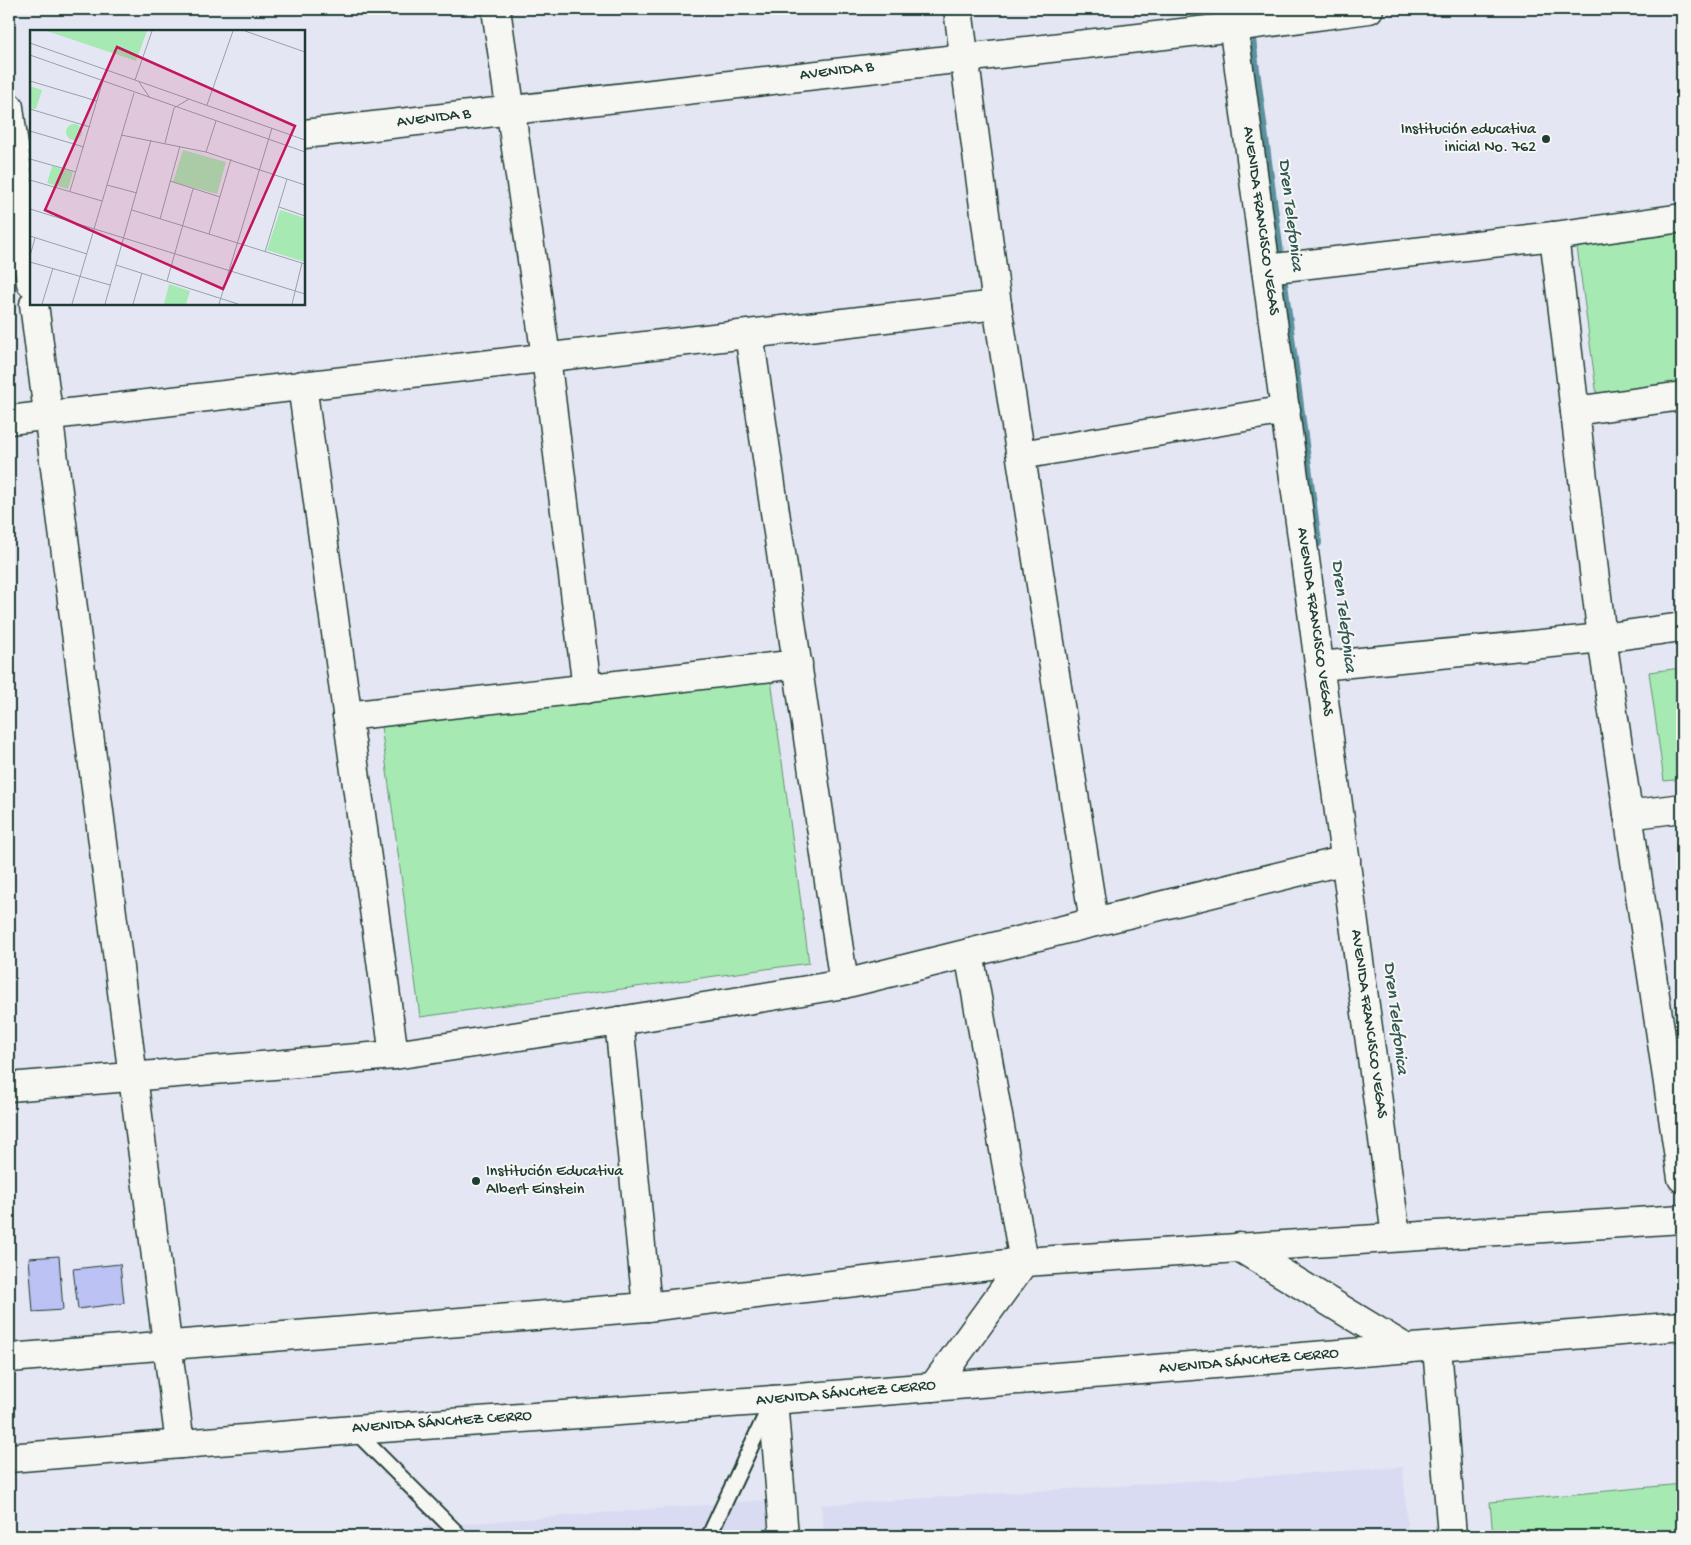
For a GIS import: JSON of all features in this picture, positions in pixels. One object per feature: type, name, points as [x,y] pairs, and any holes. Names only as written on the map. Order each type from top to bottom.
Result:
[{"type":"main road","points":[[496,9],[546,357],[587,689]]},
{"type":"main road","points":[[958,9],[998,305],[1094,922]]},
{"type":"main road","name":"AVENIDA B","points":[[305,134],[965,57],[1233,18],[1369,9]]},
{"type":"main road","name":"AVENIDA FRANCISCO VEGAS","points":[[1233,18],[1396,1236]]},
{"type":"main road","points":[[9,107],[19,167],[30,273]]},
{"type":"main road","points":[[1266,268],[1554,236],[1682,218]]},
{"type":"main road","points":[[1554,236],[1602,638],[1628,815],[1673,1044],[1682,1178]]},
{"type":"main road","points":[[34,305],[180,1444]]},
{"type":"main road","points":[[9,420],[998,305]]},
{"type":"main road","points":[[749,334],[844,984]]},
{"type":"main road","points":[[302,385],[394,1055]]},
{"type":"main road","points":[[1575,411],[1682,396]]},
{"type":"main road","points":[[1021,455],[1286,410]]},
{"type":"main road","points":[[1320,666],[1602,638],[1682,627]]},
{"type":"main road","points":[[347,716],[798,664]]},
{"type":"main road","points":[[1628,815],[1682,808]]},
{"type":"main road","points":[[9,1087],[394,1055],[619,1022],[844,984],[1346,860]]},
{"type":"main road","points":[[933,1387],[1024,1262],[969,953]]},
{"type":"main road","points":[[619,1022],[647,1307]]},
{"type":"main road","points":[[9,1358],[647,1307],[1024,1262],[1396,1236],[1682,1219]]},
{"type":"main road","points":[[1238,1247],[1407,1349]]},
{"type":"main road","name":"AVENIDA SÁNCHEZ CERRO","points":[[9,1458],[354,1430],[773,1400],[1682,1326]]},
{"type":"main road","points":[[1437,1347],[1452,1536]]},
{"type":"main road","points":[[773,1400],[784,1536]]},
{"type":"lane","points":[[709,1536],[773,1400]]},
{"type":"lane","points":[[354,1430],[460,1536]]},
{"type":"shaded area","points":[[1403,1467],[1408,1536],[824,1536],[821,1505]]},
{"type":"shaded area","points":[[766,1500],[769,1536],[307,1536]]},
{"type":"green space","points":[[1682,233],[1682,384],[1597,396],[1577,247]]},
{"type":"green space","points":[[1682,668],[1682,779],[1664,781],[1649,672]]},
{"type":"green space","points":[[770,672],[809,963],[420,1017],[381,726]]},
{"type":"green space","points":[[1682,1484],[1682,1536],[1493,1536],[1490,1502]]},
{"type":"building","points":[[59,1256],[63,1310],[33,1312],[29,1258]]},
{"type":"building","points":[[120,1264],[124,1303],[78,1309],[73,1269]]},
{"type":"waterway","name":"Dren Telefonica","points":[[1247,9],[1317,543]]},
{"type":"place","name":"Institución educativa inicial No. 762","points":[[1546,139]]},
{"type":"place","name":"Institución Educativa Albert Einstein","points":[[476,1181]]}]
